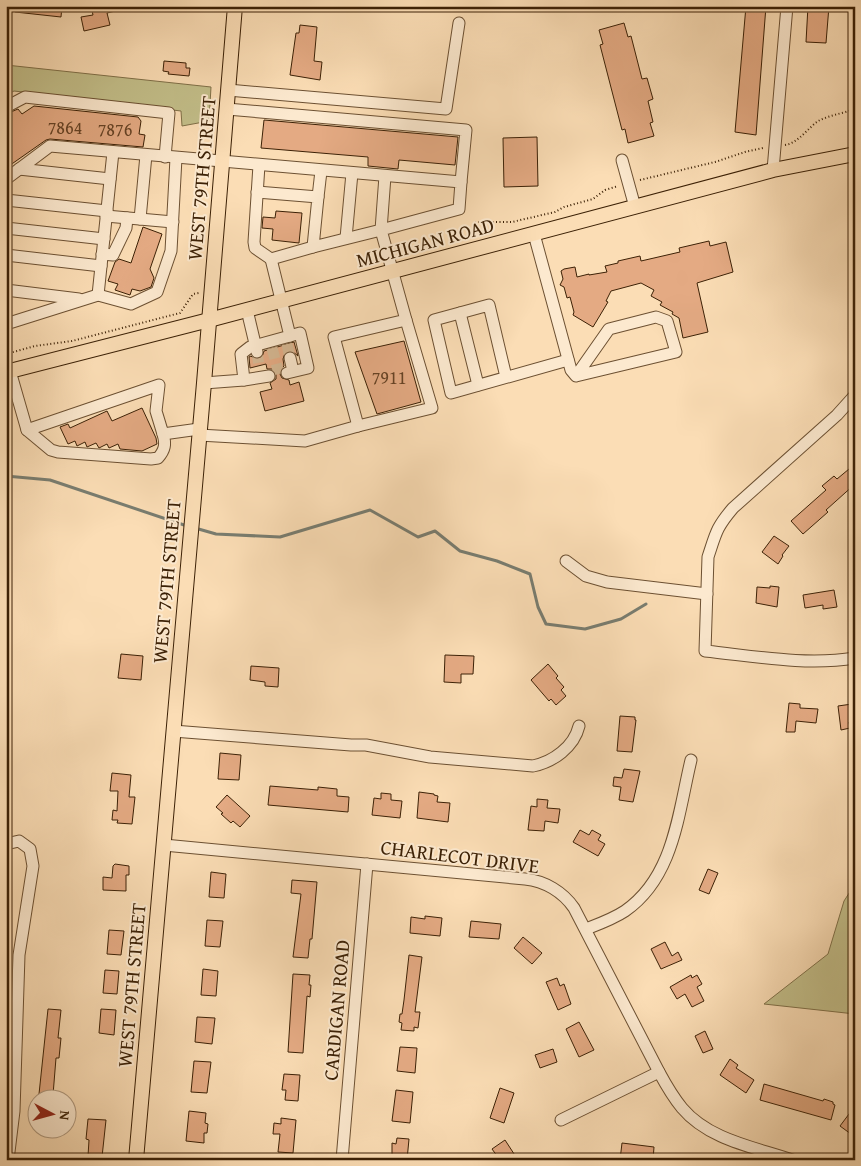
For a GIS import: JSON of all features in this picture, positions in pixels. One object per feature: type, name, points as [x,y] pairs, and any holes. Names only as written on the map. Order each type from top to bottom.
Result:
[{"type":"main road","name":"WEST 79TH STREET","points":[[136,1160],[235,6]]},
{"type":"main road","name":"MICHIGAN ROAD","points":[[8,371],[392,272],[774,170],[855,154]]},
{"type":"street","points":[[774,170],[787,6]]},
{"type":"street","points":[[228,90],[446,109],[459,23]]},
{"type":"street","points":[[6,107],[26,96],[169,113],[173,222],[171,251],[157,292],[131,304],[98,295],[6,324]]},
{"type":"street","points":[[227,109],[466,130],[459,208],[271,259]]},
{"type":"street","points":[[6,179],[50,146],[259,166],[461,182]]},
{"type":"street","points":[[98,295],[113,152]]},
{"type":"street","points":[[140,219],[146,155]]},
{"type":"street","points":[[622,160],[635,206]]},
{"type":"street","points":[[259,166],[254,242],[255,248],[271,259],[281,301],[287,339]]},
{"type":"street","points":[[19,169],[110,179]]},
{"type":"street","points":[[313,247],[320,171]]},
{"type":"street","points":[[346,238],[352,173]]},
{"type":"street","points":[[163,434],[199,432],[305,441],[432,408],[381,230],[386,176]]},
{"type":"street","points":[[257,192],[318,197]]},
{"type":"street","points":[[6,200],[106,213],[127,218],[173,222]]},
{"type":"street","points":[[6,255],[102,260],[113,255],[126,228],[127,218]]},
{"type":"street","points":[[6,228],[104,239]]},
{"type":"street","points":[[534,234],[568,360],[571,370],[576,376]]},
{"type":"street","points":[[6,290],[83,300]]},
{"type":"street","points":[[506,377],[489,306],[434,320],[451,393],[568,360]]},
{"type":"street","points":[[247,310],[256,348]]},
{"type":"street","points":[[460,313],[478,385]]},
{"type":"street","points":[[656,317],[668,322],[676,352],[576,376],[610,328],[656,317]]},
{"type":"street","points":[[358,426],[334,337],[406,320]]},
{"type":"street","points":[[244,380],[241,354],[250,346],[256,348],[271,345],[300,333],[308,368],[290,372],[290,358]]},
{"type":"street","points":[[8,371],[27,430],[51,450],[151,459],[158,458],[166,444],[156,411],[159,385],[27,430]]},
{"type":"street","points":[[204,383],[244,380],[263,373]]},
{"type":"street","points":[[855,395],[837,414],[724,518],[717,529],[710,545],[708,562],[705,651],[807,661],[832,661],[855,658]]},
{"type":"street","points":[[566,561],[586,576],[607,582],[707,594]]},
{"type":"street","points":[[173,731],[366,745],[430,757],[533,766],[546,763],[556,757],[577,736],[579,726]]},
{"type":"street","points":[[586,929],[624,911],[645,894],[654,883],[669,853],[691,760]]},
{"type":"street","points":[[6,844],[19,841],[30,848],[33,866],[19,955],[14,1111],[8,1160]]},
{"type":"street","name":"CHARLECOT DRIVE","points":[[164,845],[526,879],[537,881],[553,888],[567,898],[574,908],[670,1093],[682,1108],[705,1128],[727,1139],[792,1160]]},
{"type":"street","name":"CARDIGAN ROAD","points":[[342,1160],[367,864]]},
{"type":"street","points":[[561,1120],[659,1072]]},
{"type":"path","points":[[475,222],[512,222],[555,212],[564,207],[593,199],[605,190],[628,183],[715,162],[745,152],[791,144],[820,120],[855,109]]},
{"type":"path","points":[[6,354],[35,346],[72,341],[180,313],[193,294]]},
{"type":"shaded area","points":[[6,65],[211,87],[209,121],[182,126],[181,111],[14,91],[6,95]]},
{"type":"shaded area","points":[[855,884],[855,1014],[764,1004],[828,954],[844,901]]},
{"type":"building","points":[[15,6],[62,6],[61,17],[15,12]]},
{"type":"building","points":[[91,6],[123,6],[124,9],[107,13],[110,25],[84,31],[81,17],[93,15]]},
{"type":"building","points":[[746,6],[766,6],[756,135],[735,132]]},
{"type":"building","points":[[808,6],[829,6],[826,43],[806,42]]},
{"type":"building","points":[[624,23],[628,37],[631,36],[642,79],[647,78],[653,99],[648,101],[653,122],[650,123],[654,136],[628,143],[625,129],[622,130],[600,45],[603,44],[599,30]]},
{"type":"building","points":[[300,25],[317,27],[314,61],[322,62],[320,80],[290,75],[296,33],[299,33]]},
{"type":"building","points":[[164,61],[186,63],[186,68],[190,68],[189,76],[168,74],[169,72],[163,71]]},
{"type":"building","points":[[34,106],[138,117],[141,121],[139,134],[145,135],[143,147],[50,139],[6,168],[6,114],[18,109],[22,114]]},
{"type":"building","points":[[264,120],[458,137],[455,165],[399,160],[398,169],[368,166],[368,157],[261,148]]},
{"type":"building","points":[[537,137],[538,186],[504,187],[503,138]]},
{"type":"building","points":[[276,211],[302,213],[299,243],[272,240],[273,229],[262,228],[263,217],[275,218]]},
{"type":"building","points":[[143,227],[162,234],[150,269],[154,278],[151,287],[140,291],[132,289],[130,295],[115,290],[118,284],[108,281],[115,262],[119,259],[131,263]]},
{"type":"building","points":[[709,241],[710,246],[726,242],[733,272],[697,283],[708,332],[683,338],[679,318],[672,314],[673,312],[660,305],[662,302],[651,296],[654,290],[641,283],[611,291],[606,301],[608,302],[593,327],[573,315],[570,297],[567,298],[564,287],[560,285],[563,279],[561,271],[564,269],[575,267],[577,277],[607,272],[605,266],[618,263],[618,261],[640,256],[641,261],[680,252],[679,248]]},
{"type":"building","points":[[404,341],[421,402],[377,414],[355,352]]},
{"type":"building","points":[[294,342],[298,356],[292,351],[285,353],[283,359],[284,366],[280,370],[280,374],[282,378],[289,380],[290,385],[299,382],[304,401],[265,411],[260,392],[272,389],[270,383],[276,379],[276,374],[272,369],[267,369],[266,364],[250,368],[249,357],[259,359],[264,351]]},
{"type":"building","points":[[142,408],[157,444],[142,451],[120,449],[118,444],[109,448],[107,444],[99,448],[96,443],[87,447],[85,442],[77,446],[75,441],[68,444],[60,427],[68,424],[70,428],[107,411],[112,421]]},
{"type":"building","points":[[849,469],[855,476],[855,484],[803,534],[791,521],[826,490],[822,486],[834,476],[837,479]]},
{"type":"building","points":[[774,536],[789,546],[778,564],[762,552]]},
{"type":"building","points":[[770,586],[779,587],[777,607],[756,603],[757,587],[770,588]]},
{"type":"building","points":[[834,590],[837,607],[823,609],[823,605],[805,608],[803,595]]},
{"type":"building","points":[[121,654],[143,656],[141,680],[118,678]]},
{"type":"building","points":[[445,655],[474,656],[473,674],[461,674],[461,683],[444,682]]},
{"type":"building","points":[[548,664],[558,676],[556,678],[564,687],[561,690],[566,696],[556,705],[551,699],[549,701],[531,680]]},
{"type":"building","points":[[251,666],[279,668],[278,687],[265,686],[265,682],[250,680]]},
{"type":"building","points":[[789,703],[800,704],[800,708],[818,709],[816,723],[796,721],[795,732],[786,732]]},
{"type":"building","points":[[852,704],[852,708],[855,707],[855,721],[849,722],[850,728],[841,730],[838,706]]},
{"type":"building","points":[[620,716],[635,717],[636,720],[632,752],[617,751]]},
{"type":"building","points":[[220,753],[241,755],[239,780],[218,779]]},
{"type":"building","points":[[624,769],[640,771],[633,802],[619,800],[621,787],[613,786],[614,777],[622,778]]},
{"type":"building","points":[[112,773],[131,775],[129,797],[135,797],[132,824],[117,823],[118,820],[112,820],[113,810],[117,811],[118,791],[110,791]]},
{"type":"building","points":[[270,786],[318,790],[318,787],[337,789],[337,796],[349,797],[348,812],[268,805]]},
{"type":"building","points":[[419,792],[438,796],[437,802],[450,803],[448,822],[417,818]]},
{"type":"building","points":[[381,793],[391,794],[391,800],[402,801],[400,818],[372,815],[374,798],[381,799]]},
{"type":"building","points":[[227,795],[250,816],[240,827],[233,821],[231,823],[216,807]]},
{"type":"building","points":[[537,799],[548,800],[547,808],[560,809],[558,823],[545,821],[544,831],[528,830],[531,806],[537,807]]},
{"type":"building","points":[[580,830],[589,835],[592,830],[601,835],[598,840],[605,844],[598,856],[573,842]]},
{"type":"building","points":[[115,864],[129,866],[129,875],[126,875],[126,891],[103,890],[103,877],[112,878],[113,866]]},
{"type":"building","points":[[708,869],[718,873],[709,894],[699,890]]},
{"type":"building","points":[[211,872],[226,874],[224,898],[209,897]]},
{"type":"building","points":[[292,880],[317,882],[312,939],[310,939],[308,958],[293,957],[301,894],[291,893]]},
{"type":"building","points":[[425,916],[442,918],[440,936],[410,933],[411,917],[425,919]]},
{"type":"building","points":[[207,920],[223,921],[220,947],[205,946]]},
{"type":"building","points":[[471,921],[501,924],[499,939],[469,937]]},
{"type":"building","points":[[109,930],[124,931],[121,955],[107,954]]},
{"type":"building","points":[[523,937],[542,953],[532,964],[514,948]]},
{"type":"building","points":[[665,942],[672,956],[678,952],[682,960],[661,969],[651,949]]},
{"type":"building","points":[[409,955],[422,957],[415,1012],[420,1012],[418,1028],[414,1027],[414,1031],[401,1030],[402,1023],[399,1022],[400,1014],[402,1014]]},
{"type":"building","points":[[203,969],[218,971],[216,996],[201,995]]},
{"type":"building","points":[[105,970],[119,971],[117,994],[103,993]]},
{"type":"building","points":[[293,974],[310,975],[310,997],[307,996],[303,1053],[288,1052]]},
{"type":"building","points":[[691,975],[692,978],[697,975],[702,984],[697,987],[704,1001],[692,1007],[685,994],[677,999],[670,987]]},
{"type":"building","points":[[557,978],[560,986],[564,984],[571,1004],[558,1010],[546,982]]},
{"type":"building","points":[[48,1009],[61,1010],[58,1038],[61,1038],[59,1058],[56,1058],[54,1088],[40,1088]]},
{"type":"building","points":[[101,1009],[116,1010],[114,1035],[99,1033]]},
{"type":"building","points":[[197,1017],[215,1018],[212,1044],[195,1042]]},
{"type":"building","points":[[579,1022],[594,1050],[579,1057],[566,1029]]},
{"type":"building","points":[[705,1031],[713,1049],[703,1053],[695,1036]]},
{"type":"building","points":[[400,1047],[417,1048],[415,1073],[397,1071]]},
{"type":"building","points":[[553,1049],[557,1062],[540,1068],[535,1055]]},
{"type":"building","points":[[730,1059],[738,1065],[736,1068],[754,1080],[746,1093],[720,1075]]},
{"type":"building","points":[[194,1061],[211,1062],[207,1093],[191,1092]]},
{"type":"building","points":[[284,1074],[300,1075],[298,1101],[285,1100],[286,1090],[282,1090]]},
{"type":"building","points":[[764,1084],[823,1101],[824,1099],[833,1102],[835,1105],[831,1120],[760,1100]]},
{"type":"building","points":[[500,1088],[514,1093],[504,1123],[490,1118]]},
{"type":"building","points":[[396,1090],[413,1092],[410,1123],[392,1121]]},
{"type":"building","points":[[855,1106],[855,1137],[840,1126]]},
{"type":"building","points":[[189,1111],[206,1113],[205,1123],[208,1124],[207,1133],[204,1133],[204,1143],[186,1141]]},
{"type":"building","points":[[281,1118],[296,1120],[293,1153],[278,1152],[280,1134],[273,1134],[274,1123],[281,1124]]},
{"type":"building","points":[[88,1119],[106,1120],[102,1157],[88,1156],[89,1140],[86,1139]]},
{"type":"building","points":[[397,1138],[409,1139],[407,1160],[392,1160],[392,1143],[396,1144]]},
{"type":"building","points":[[505,1140],[518,1160],[500,1160],[492,1149]]},
{"type":"building","points":[[622,1143],[654,1147],[653,1160],[620,1160]]},
{"type":"waterway","points":[[6,476],[50,480],[187,526]]},
{"type":"waterway","points":[[195,528],[216,534],[280,537],[370,510],[418,537],[435,531],[460,551],[497,561],[530,574],[538,607],[546,624],[585,629],[621,619],[646,604]]},
{"type":"tunnel","points":[[287,344],[290,358]]},
{"type":"tunnel","points":[[272,348],[279,374]]},
{"type":"tunnel","points":[[257,352],[259,366]]}]
